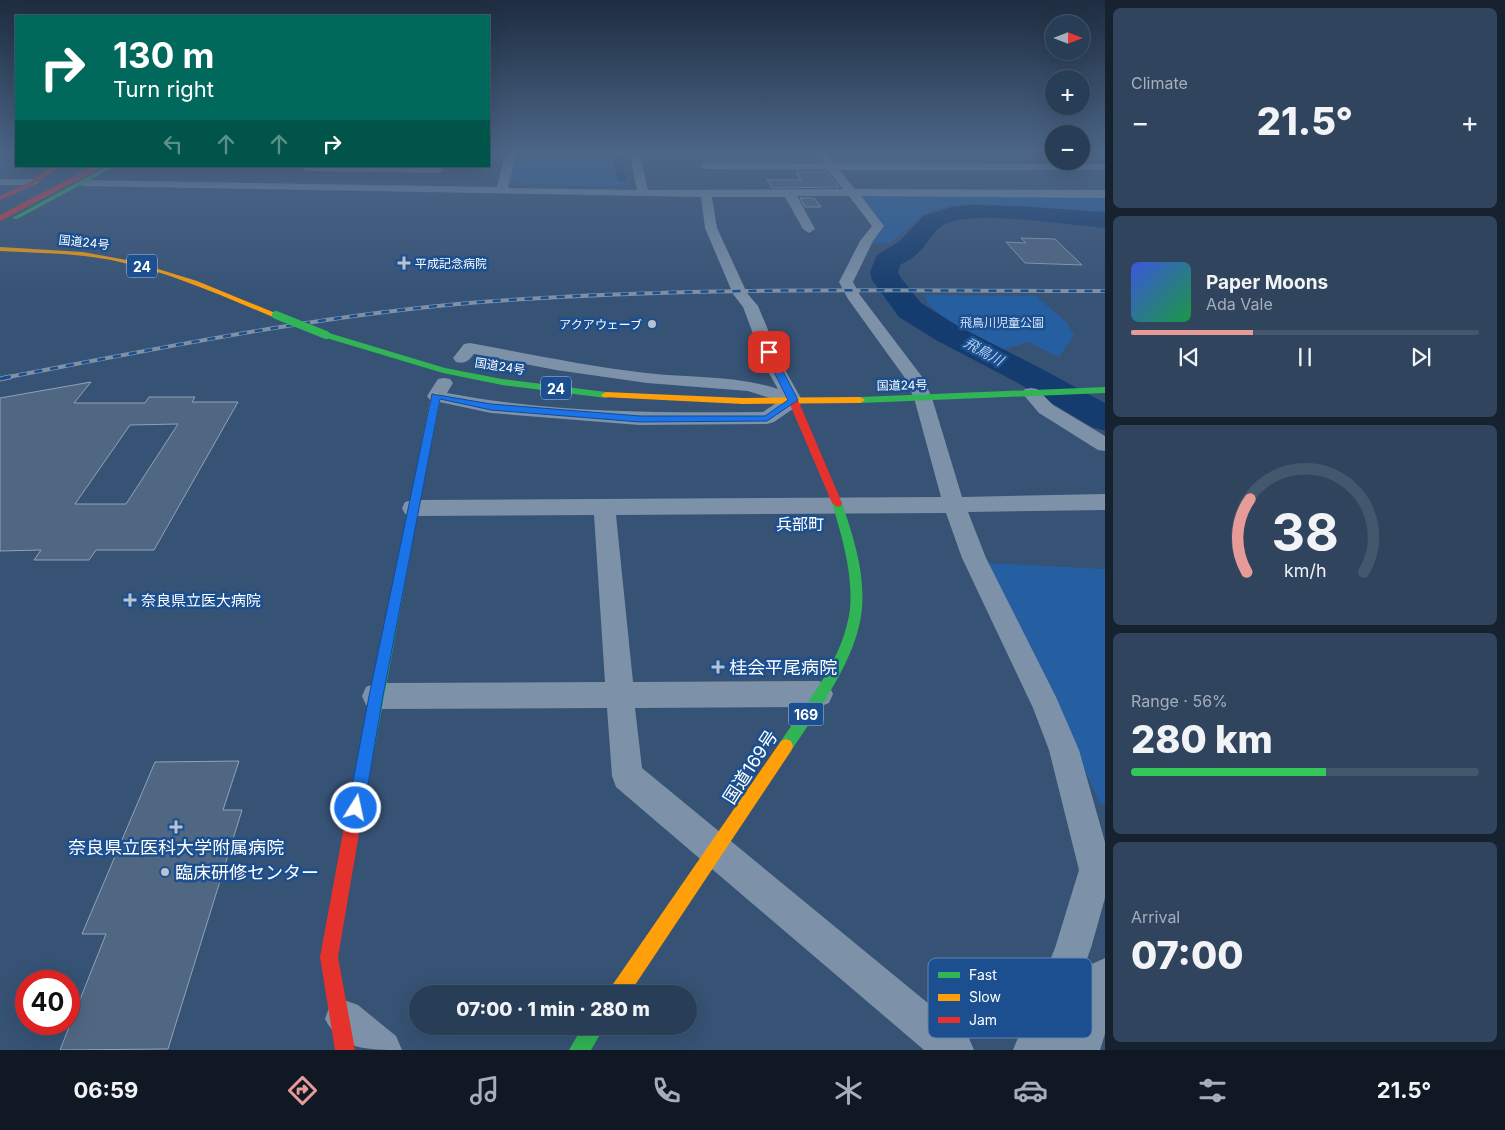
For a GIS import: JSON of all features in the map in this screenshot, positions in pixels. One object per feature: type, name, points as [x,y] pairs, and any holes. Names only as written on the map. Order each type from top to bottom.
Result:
[{"type":"main road","points":[[0,209],[16,201]]},
{"type":"main road","points":[[0,218],[32,201]]},
{"type":"main road","points":[[0,225],[48,201]]},
{"type":"main road","name":"国道24号","points":[[0,249],[97,256],[124,261],[210,288],[276,315],[379,353],[445,370],[576,391],[694,400],[924,398],[1076,391],[1103,392]]},
{"type":"main road","points":[[342,1033],[329,957],[376,696],[413,508],[440,390]]},
{"type":"main road","name":"国道169号","points":[[624,985],[819,694],[848,638],[856,610],[856,585],[850,548],[837,505],[793,400]]},
{"type":"main road","points":[[579,1050],[589,1035]]},
{"type":"street","points":[[710,201],[711,228],[740,294],[750,306],[775,368],[793,400]]},
{"type":"street","points":[[794,201],[809,229]]},
{"type":"street","points":[[859,201],[878,226],[867,241],[846,282],[853,296],[914,378],[924,398],[954,505],[974,558],[1046,706],[1064,750],[1096,870],[1070,958]]},
{"type":"street","points":[[462,358],[470,348],[556,365],[647,378],[750,386],[793,400]]},
{"type":"street","points":[[440,390],[491,407],[640,419],[767,418],[793,400]]},
{"type":"street","points":[[1034,393],[1046,409],[1105,445]]},
{"type":"street","points":[[413,508],[954,505],[1105,502]]},
{"type":"street","points":[[604,508],[627,776],[928,1028]]},
{"type":"street","points":[[376,696],[819,694]]},
{"type":"street","points":[[1092,1015],[1105,977]]},
{"type":"street","points":[[342,1033],[382,1050]]},
{"type":"street","points":[[940,1038],[954,1050]]},
{"type":"street","points":[[1080,1050],[1084,1038]]},
{"type":"green space","points":[[864,201],[1105,201],[1105,215],[1065,214],[987,204],[964,204],[932,210],[920,217],[890,243],[872,243],[884,227]]},
{"type":"green space","name":"飛鳥川児童公園","points":[[924,295],[1036,296],[1066,322],[1074,335],[1059,357],[1029,342],[999,351],[946,319],[928,303]]},
{"type":"green space","points":[[987,563],[1105,569],[1105,804],[1101,805]]},
{"type":"building","points":[[802,201],[816,201],[821,207],[805,207]]},
{"type":"building","points":[[1021,238],[1055,239],[1082,265],[1025,263],[1006,242],[1026,243]]},
{"type":"building","points":[[91,382],[74,403],[145,403],[149,397],[195,397],[192,402],[238,402],[154,550],[96,550],[89,560],[34,560],[41,550],[0,551],[0,398]],"holes":[[[178,424],[126,504],[75,504],[130,425]]]},
{"type":"building","name":"臨床研修センター","points":[[239,761],[223,810],[242,810],[168,1049],[60,1050],[66,1035],[80,1035],[80,1000],[106,934],[82,934],[155,762]]},
{"type":"waterway","name":"飛鳥川","points":[[1105,220],[994,212],[952,214],[936,219],[929,224],[910,247],[887,261],[884,272],[887,280],[910,310],[947,333],[1028,375],[1105,419]]},
{"type":"railway","points":[[3,378],[181,344],[301,324],[361,315],[481,302],[715,291],[1105,291]]},
{"type":"railway","points":[[0,379],[10,377]]},
{"type":"traffic: fast","points":[[15,218],[47,201]]},
{"type":"traffic: fast","points":[[276,315],[326,335]]},
{"type":"traffic: fast","points":[[326,335],[443,370],[502,382],[606,395]]},
{"type":"traffic: fast","points":[[860,400],[1105,390]]},
{"type":"traffic: fast","points":[[354,816],[416,497]]},
{"type":"traffic: fast","points":[[786,746],[829,680],[848,643],[853,625],[856,608],[854,568],[837,503]]},
{"type":"traffic: fast","points":[[579,1050],[589,1035]]},
{"type":"traffic: slow","points":[[0,249],[83,254],[153,268],[194,282],[276,315]]},
{"type":"traffic: slow","points":[[606,395],[743,401],[860,400]]},
{"type":"traffic: slow","points":[[416,497],[436,396]]},
{"type":"traffic: slow","points":[[624,985],[786,746]]},
{"type":"traffic: jam","points":[[0,218],[32,201]]},
{"type":"traffic: jam","points":[[793,400],[837,503]]},
{"type":"traffic: jam","points":[[345,1050],[329,957],[354,816]]},
{"type":"place","name":"平成記念病院","points":[[404,263]]},
{"type":"place","name":"アクアウェーブ","points":[[652,324]]},
{"type":"place","name":"奈良県立医大病院","points":[[130,600]]},
{"type":"place","name":"桂会平尾病院","points":[[718,667]]},
{"type":"place","name":"奈良県立医科大学附属病院","points":[[176,827]]},
{"type":"place","name":"臨床研修センター","points":[[165,872]]},
{"type":"district","name":"兵部町","points":[[800,524]]},
{"type":"route","points":[[356,808],[376,696],[436,396],[491,407],[588,416],[640,419],[767,418],[793,400],[775,368],[769,352]]}]
